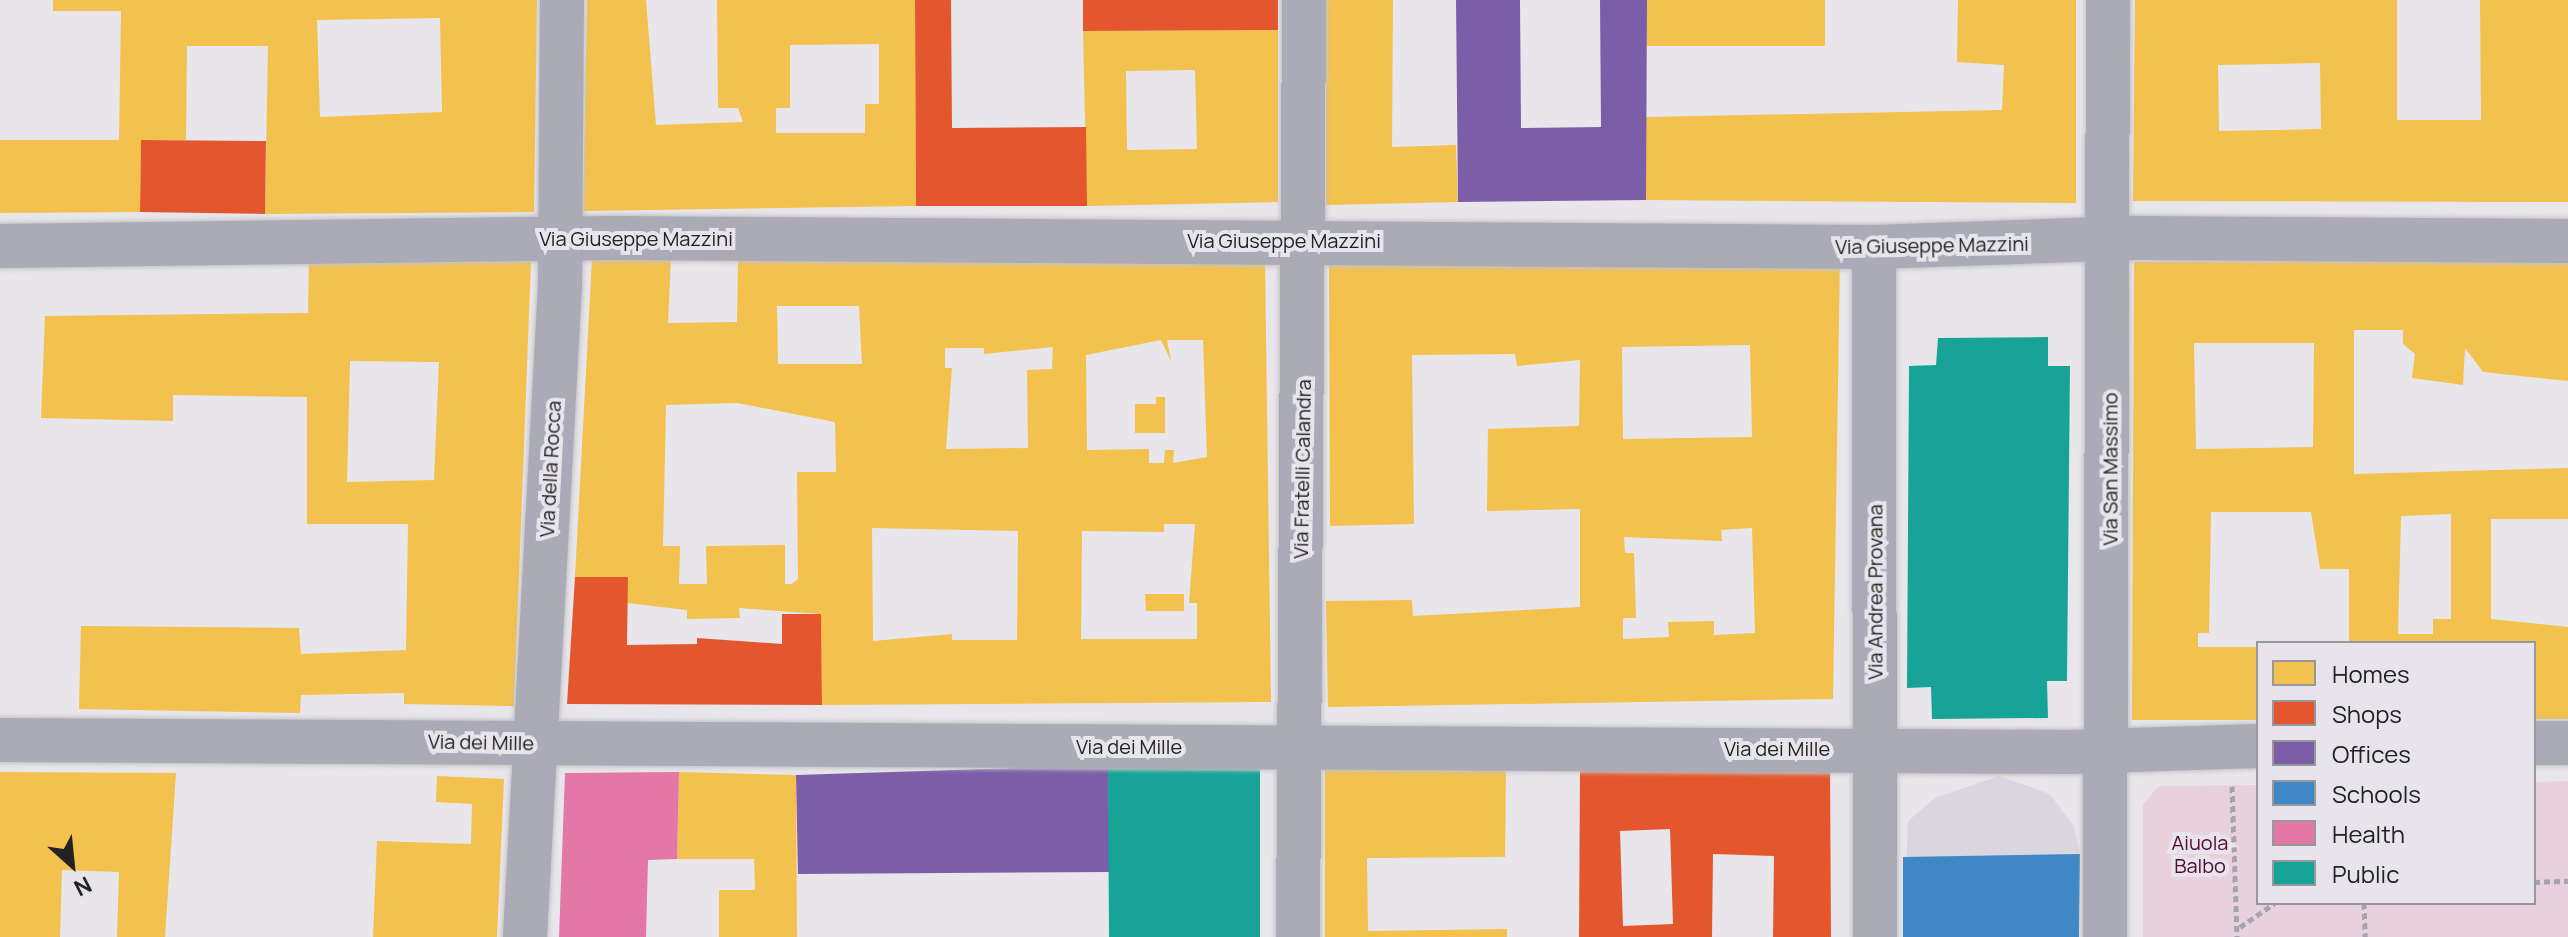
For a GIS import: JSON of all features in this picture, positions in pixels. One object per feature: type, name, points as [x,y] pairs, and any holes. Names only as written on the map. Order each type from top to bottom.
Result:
[{"type":"street","name":"Via della Rocca","points":[[525,937],[561,238],[562,0]]},
{"type":"street","name":"Via Fratelli Calandra","points":[[1298,937],[1304,0]]},
{"type":"street","name":"Via San Massimo","points":[[2105,937],[2108,0]]},
{"type":"street","name":"Via Giuseppe Mazzini","points":[[0,246],[561,238],[1304,239],[1874,247],[2109,238],[2568,241]]},
{"type":"street","name":"Via Andrea Provana","points":[[1874,247],[1875,937]]},
{"type":"street","name":"Via dei Mille","points":[[0,740],[2106,751],[2256,746]]},
{"type":"street","points":[[2536,743],[2568,743]]},
{"type":"path","points":[[2232,799],[2237,937]]},
{"type":"path","points":[[2536,882],[2568,881]]},
{"type":"path","points":[[2239,927],[2272,905]]},
{"type":"path","points":[[2364,905],[2365,937]]},
{"type":"shaded area","points":[[1999,776],[2050,794],[2074,827],[2080,854],[1903,937],[1908,821],[1935,798]]},
{"type":"green space","name":"Aiuola Balbo","points":[[2568,781],[2568,937],[2143,937],[2143,804],[2159,786],[2256,785],[2256,905],[2536,905],[2536,782]]},
{"type":"building: Homes","points":[[53,0],[537,0],[534,212],[265,214],[268,46],[187,46],[186,140],[141,140],[140,212],[0,213],[0,140],[119,140],[121,11],[53,11]],"holes":[[[440,18],[442,112],[320,117],[317,20]]]},
{"type":"building: Homes","points":[[587,0],[646,0],[656,125],[743,122],[738,108],[718,108],[717,0],[915,0],[916,206],[583,211]],"holes":[[[879,44],[879,104],[865,104],[865,133],[776,133],[776,108],[790,108],[790,45]]]},
{"type":"building: Homes","points":[[1326,0],[1393,0],[1392,147],[1456,145],[1458,202],[1326,205]]},
{"type":"building: Homes","points":[[1647,0],[1825,0],[1825,46],[1647,46]]},
{"type":"building: Homes","points":[[1958,0],[2076,0],[2076,203],[1646,200],[1646,117],[2002,110],[2004,65],[1957,62]]},
{"type":"building: Homes","points":[[2135,0],[2397,0],[2397,120],[2481,120],[2480,0],[2568,0],[2568,202],[2133,201]],"holes":[[[2320,63],[2321,129],[2219,131],[2218,65]]]},
{"type":"building: Homes","points":[[1278,30],[1278,202],[1087,206],[1083,31]],"holes":[[[1195,70],[1197,149],[1127,150],[1126,71]]]},
{"type":"building: Homes","points":[[1840,256],[1833,699],[1328,707],[1326,601],[1412,600],[1413,616],[1580,607],[1580,509],[1487,511],[1488,429],[1579,426],[1580,360],[1517,366],[1515,354],[1412,355],[1414,524],[1330,526],[1329,259]],"holes":[[[1750,345],[1752,437],[1623,439],[1622,347]],[[1752,528],[1755,633],[1714,635],[1714,621],[1668,622],[1669,637],[1623,639],[1623,618],[1636,618],[1634,553],[1625,553],[1624,537],[1722,541],[1721,530]]]},
{"type":"building: Homes","points":[[671,258],[668,323],[737,322],[738,261],[1265,262],[1271,702],[822,705],[821,614],[739,608],[740,618],[687,619],[687,610],[627,603],[628,577],[575,577],[592,259]],"holes":[[[777,306],[859,306],[862,364],[778,364]],[[1161,340],[1171,361],[1167,340],[1203,340],[1207,457],[1173,463],[1174,450],[1165,450],[1164,463],[1149,463],[1149,449],[1087,450],[1086,355]],[[1053,347],[1052,369],[1027,370],[1028,448],[946,449],[952,368],[945,368],[945,348],[984,348],[984,354]],[[737,403],[835,422],[836,472],[797,472],[798,579],[792,584],[785,584],[785,545],[706,546],[707,584],[679,584],[680,546],[663,546],[666,405]],[[1164,524],[1195,524],[1189,603],[1197,603],[1197,639],[1081,639],[1082,531],[1164,532]],[[872,528],[1018,531],[1017,640],[952,640],[952,634],[873,641]]]},
{"type":"building: Homes","points":[[2568,259],[2568,381],[2483,372],[2465,348],[2463,385],[2412,378],[2415,354],[2403,344],[2403,330],[2354,330],[2354,474],[2568,468],[2568,519],[2491,519],[2491,619],[2568,627],[2568,719],[2536,719],[2536,641],[2349,641],[2349,569],[2320,569],[2311,512],[2211,512],[2209,633],[2198,633],[2198,647],[2256,647],[2256,720],[2132,720],[2134,262]],"holes":[[[2194,343],[2314,343],[2313,447],[2196,449]],[[2451,514],[2451,619],[2433,619],[2433,634],[2398,634],[2401,516]]]},
{"type":"building: Homes","points":[[531,262],[514,706],[404,704],[404,693],[301,695],[300,713],[79,709],[81,626],[299,628],[301,654],[406,650],[408,524],[307,524],[307,397],[173,395],[173,421],[41,418],[45,316],[308,313],[309,263]],"holes":[[[350,361],[439,362],[434,480],[347,482]]]},
{"type":"building: Homes","points":[[1156,397],[1165,397],[1165,433],[1135,433],[1135,404],[1156,404]]},
{"type":"building: Homes","points":[[1145,594],[1184,594],[1184,611],[1146,611]]},
{"type":"building: Homes","points":[[1506,767],[1505,857],[1367,858],[1368,931],[1507,929],[1507,937],[1325,937],[1325,770]]},
{"type":"building: Homes","points":[[0,772],[176,773],[165,937],[117,937],[119,872],[62,870],[60,937],[0,937]]},
{"type":"building: Homes","points":[[679,772],[796,775],[797,937],[719,937],[719,890],[755,890],[754,859],[677,859]]},
{"type":"building: Homes","points":[[437,776],[504,779],[497,937],[373,937],[377,841],[471,844],[472,804],[436,802]]},
{"type":"building: Shops","points":[[915,0],[951,0],[952,128],[1086,127],[1087,206],[916,206]]},
{"type":"building: Shops","points":[[1083,0],[1278,0],[1278,30],[1083,31]]},
{"type":"building: Shops","points":[[141,140],[266,141],[265,214],[140,212]]},
{"type":"building: Shops","points":[[575,577],[628,577],[627,645],[697,644],[697,638],[782,644],[782,614],[821,614],[822,705],[567,704]]},
{"type":"building: Shops","points":[[1830,764],[1831,937],[1773,937],[1774,856],[1713,854],[1712,937],[1579,937],[1580,768]],"holes":[[[1670,829],[1673,924],[1623,926],[1620,831]]]},
{"type":"building: Offices","points":[[1456,0],[1520,0],[1521,128],[1601,127],[1600,0],[1647,0],[1646,200],[1458,202]]},
{"type":"building: Offices","points":[[1108,765],[1110,872],[798,874],[796,775]]},
{"type":"building: Schools","points":[[2080,854],[2079,937],[1903,937],[1903,857]]},
{"type":"building: Health","points":[[679,772],[677,859],[648,860],[646,937],[559,937],[565,773]]},
{"type":"building: Public","points":[[2048,337],[2048,366],[2070,366],[2067,681],[2047,681],[2048,718],[1932,719],[1931,687],[1907,688],[1909,366],[1936,365],[1938,338]]},
{"type":"building: Public","points":[[1108,765],[1260,766],[1260,937],[1109,937]]}]
